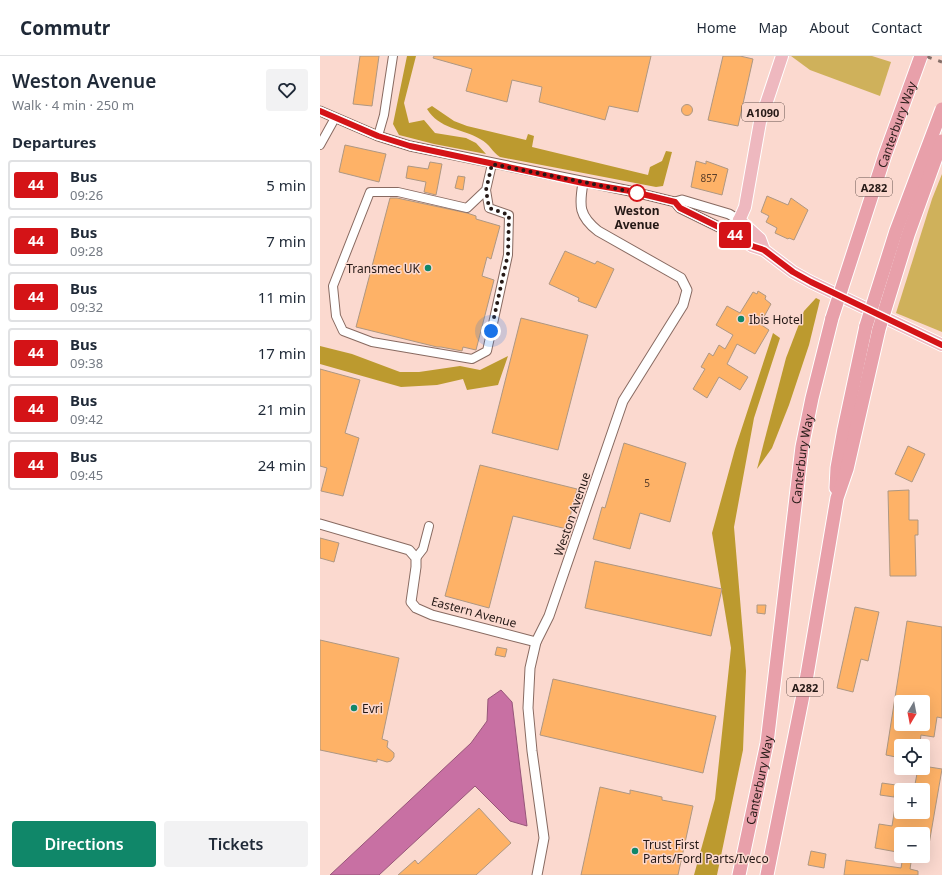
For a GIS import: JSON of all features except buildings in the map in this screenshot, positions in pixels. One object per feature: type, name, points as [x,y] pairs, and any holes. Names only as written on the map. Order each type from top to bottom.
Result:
[{"type":"highway","name":"Canterbury Way","points":[[739,875],[767,743],[802,447],[812,398],[832,318],[868,206],[921,56]]},
{"type":"highway","name":"A282","points":[[767,875],[801,704],[837,498],[847,469],[872,328],[899,223],[942,109]]},
{"type":"highway","name":"A282","points":[[872,328],[942,141]]},
{"type":"main road","name":"A1090","points":[[737,236],[737,225],[746,200],[760,122],[769,90],[782,56]]},
{"type":"main road","points":[[739,220],[760,239],[764,250]]},
{"type":"main road","points":[[737,236],[752,246],[764,250],[793,272],[811,282],[942,345]]},
{"type":"street","points":[[378,136],[384,115],[393,56]]},
{"type":"street","points":[[320,112],[378,136],[410,146],[583,183],[630,191],[675,202],[682,200],[729,214],[739,220]]},
{"type":"street","points":[[320,144],[335,118]]},
{"type":"street","points":[[486,190],[466,208],[398,192],[370,192],[334,286],[336,316],[342,331],[372,342],[472,359],[487,351],[508,254],[509,215],[489,208],[486,190],[492,164]]},
{"type":"street","name":"Weston Avenue","points":[[537,875],[544,838],[532,751],[528,708],[530,668],[536,642],[549,616],[623,401],[682,305],[687,290],[681,278],[598,231],[587,222],[581,210],[583,183]]},
{"type":"street","points":[[675,202],[680,208],[737,236]]},
{"type":"street","points":[[320,524],[400,546],[409,550],[416,558],[424,549],[429,526]]},
{"type":"street","name":"Eastern Avenue","points":[[416,558],[411,602],[416,608],[432,615],[536,642]]},
{"type":"shaded area","points":[[407,56],[416,56],[404,103],[409,123],[424,120],[435,133],[466,138],[476,143],[486,154],[434,144],[399,135],[393,124]]},
{"type":"shaded area","points":[[791,56],[872,56],[891,62],[880,96],[810,70]]},
{"type":"shaded area","points":[[432,106],[454,121],[467,126],[526,140],[528,134],[534,136],[532,147],[648,175],[650,167],[662,161],[666,151],[672,152],[663,186],[656,187],[500,157],[480,139],[438,121],[427,109]]},
{"type":"shaded area","points":[[942,174],[942,332],[896,313],[932,199]]},
{"type":"shaded area","points":[[816,298],[820,300],[809,345],[789,405],[772,448],[757,469],[786,358],[804,311]]},
{"type":"shaded area","points":[[773,333],[780,338],[754,418],[734,527],[746,671],[743,750],[717,875],[694,875],[715,799],[731,648],[712,533],[735,449]]},
{"type":"shaded area","points":[[320,346],[352,354],[400,372],[419,372],[460,366],[480,370],[508,356],[498,385],[467,390],[463,379],[437,385],[401,387],[320,364]]},
{"type":"shaded area","points":[[501,690],[512,702],[527,826],[510,821],[475,786],[379,875],[330,875],[471,743],[487,721],[488,699]]},
{"type":"railway","points":[[925,56],[942,62]]},
{"type":"bus line","name":"44","points":[[320,111],[394,142],[583,183],[630,191],[675,202],[680,208],[737,236],[752,246],[764,250],[793,272],[811,282],[942,345]]},
{"type":"place","name":"Weston Avenue","points":[[637,193]]},
{"type":"place","name":"Transmec UK","points":[[428,268]]},
{"type":"place","name":"Ibis Hotel","points":[[741,319]]},
{"type":"place","name":"Evri","points":[[354,708]]},
{"type":"place","name":"Trust First Parts/Ford Parts/Iveco","points":[[635,851]]},
{"type":"route","points":[[491,331],[508,254],[509,215],[489,208],[486,190],[492,164],[643,194],[637,193]]}]
